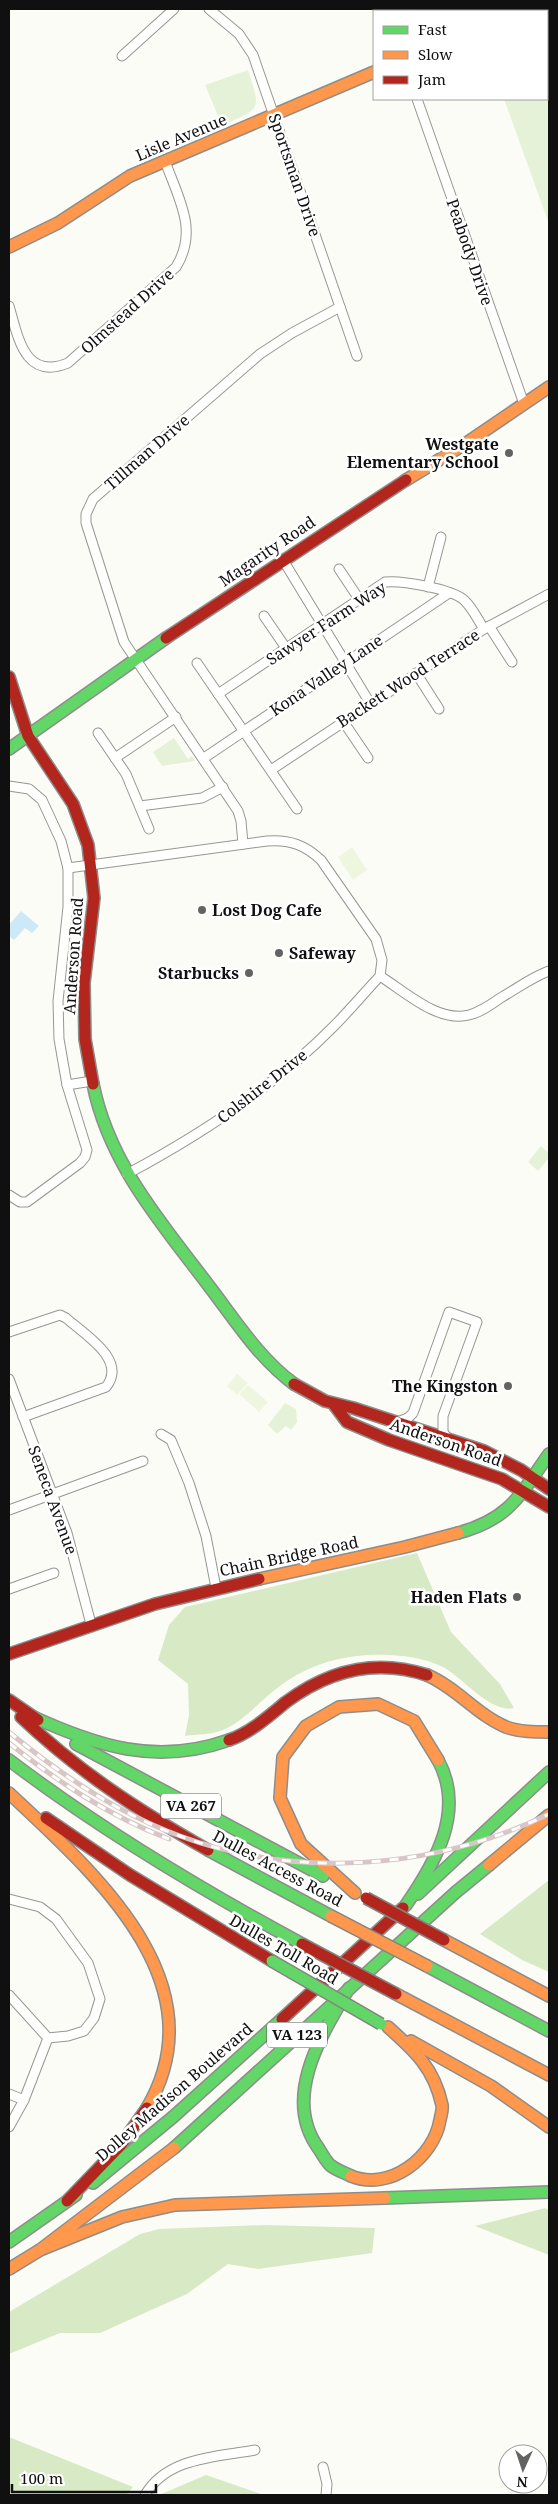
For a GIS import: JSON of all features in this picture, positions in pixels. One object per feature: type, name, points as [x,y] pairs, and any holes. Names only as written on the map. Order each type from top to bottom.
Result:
[{"type":"main road","name":"Lisle Avenue","points":[[9,247],[58,222],[130,176],[373,72]]},
{"type":"main road","name":"Magarity Road","points":[[9,749],[134,659],[549,387]]},
{"type":"main road","name":"Anderson Road","points":[[9,677],[28,736],[73,804],[82,824],[92,865],[93,909],[84,983],[85,1039],[92,1081],[105,1126],[127,1174],[140,1195],[268,1362],[296,1387],[335,1406],[353,1408],[492,1454],[549,1489]]},
{"type":"main road","name":"Anderson Road","points":[[335,1406],[347,1422],[479,1469],[525,1490],[549,1506]]},
{"type":"main road","name":"Chain Bridge Road","points":[[9,1654],[145,1606],[216,1588],[405,1547],[475,1528],[503,1513],[525,1490],[549,1454]]},
{"type":"main road","points":[[29,1714],[88,1740],[126,1752],[168,1754],[190,1751],[229,1740],[246,1732],[308,1685],[328,1675],[371,1666],[394,1668],[437,1679],[456,1690],[493,1721],[524,1731],[549,1732]]},
{"type":"main road","name":"VA 267","points":[[9,1700],[89,1752],[549,1996]]},
{"type":"main road","points":[[360,1896],[324,1870],[293,1834],[282,1812],[279,1776],[283,1759],[290,1743],[313,1718],[341,1705],[364,1702],[386,1707],[409,1718],[432,1744],[445,1774],[450,1811],[445,1840],[435,1863],[406,1905]]},
{"type":"main road","name":"Dulles Access Road","points":[[9,1706],[88,1776],[170,1829],[549,2031]]},
{"type":"main road","points":[[9,1760],[88,1819],[134,1850],[187,1881],[549,2075]]},
{"type":"main road","name":"Dolley Madison Boulevard","points":[[9,2242],[67,2201],[148,2139],[242,2057],[549,1772]]},
{"type":"main road","points":[[9,1791],[92,1876],[128,1919],[156,1963],[169,2003],[172,2030],[170,2048],[160,2083],[126,2139],[67,2201]]},
{"type":"main road","name":"Dulles Toll Road","points":[[9,1791],[103,1858],[272,1961],[491,2086],[549,2127]]},
{"type":"main road","name":"VA 123","points":[[9,2269],[40,2250],[169,2153],[456,1892],[549,1814]]},
{"type":"main road","points":[[349,1988],[314,2053],[309,2070],[304,2104],[309,2133],[322,2156],[342,2172],[366,2179],[390,2177],[413,2167],[430,2150],[440,2125],[441,2099],[433,2076],[416,2054],[384,2025]]},
{"type":"main road","points":[[491,2086],[549,2119]]},
{"type":"main road","points":[[40,2250],[108,2220],[133,2212],[175,2205],[549,2192]]},
{"type":"street","points":[[122,56],[174,9]]},
{"type":"street","name":"Sportsman Drive","points":[[209,9],[246,43],[253,55],[357,356]]},
{"type":"street","name":"Peabody Drive","points":[[417,100],[524,404]]},
{"type":"street","name":"Olmstead Drive","points":[[9,306],[23,350],[28,357],[43,367],[60,366],[68,363],[176,267],[186,246],[187,228],[166,161]]},
{"type":"street","name":"Tillman Drive","points":[[243,844],[238,811],[124,642],[86,524],[88,506],[93,498],[260,354],[292,333],[340,307]]},
{"type":"street","points":[[428,587],[441,537]]},
{"type":"street","points":[[283,560],[370,703]]},
{"type":"street","points":[[339,569],[359,599]]},
{"type":"street","name":"Sawyer Farm Way","points":[[218,694],[359,599],[388,582],[428,587],[465,600],[512,662]]},
{"type":"street","name":"Kona Valley Lane","points":[[204,758],[449,594]]},
{"type":"street","name":"Backett Wood Terrace","points":[[271,770],[487,627],[549,594]]},
{"type":"street","points":[[264,616],[286,648]]},
{"type":"street","points":[[197,662],[297,809]]},
{"type":"street","points":[[416,673],[439,709]]},
{"type":"street","points":[[115,758],[176,717]]},
{"type":"street","points":[[343,721],[368,758]]},
{"type":"street","points":[[98,733],[126,774],[149,829]]},
{"type":"street","points":[[9,786],[29,789],[42,800],[61,841],[68,868],[68,906],[58,1001],[59,1039],[67,1085],[86,1143],[86,1157],[27,1202],[20,1202],[9,1195]]},
{"type":"street","points":[[140,806],[202,798],[223,787]]},
{"type":"street","points":[[68,868],[243,844],[278,840],[290,842],[312,852],[320,860],[376,939],[382,960],[380,976],[429,1007],[454,1017],[470,1015],[482,1010],[536,976],[549,971]]},
{"type":"street","name":"Colshire Drive","points":[[127,1174],[197,1134],[268,1085],[333,1027],[380,976]]},
{"type":"street","points":[[67,1085],[92,1081]]},
{"type":"street","points":[[395,1423],[408,1418],[412,1412],[449,1312],[478,1322],[442,1420],[443,1432],[448,1439]]},
{"type":"street","points":[[9,1332],[60,1315],[66,1318],[107,1354],[112,1372],[112,1380],[106,1387],[23,1417]]},
{"type":"street","name":"Seneca Avenue","points":[[9,1379],[72,1547],[91,1624]]},
{"type":"street","points":[[161,1434],[171,1440],[191,1490],[206,1536],[216,1588]]},
{"type":"street","points":[[9,1510],[143,1460]]},
{"type":"street","points":[[9,1589],[54,1573]]},
{"type":"street","points":[[9,1899],[40,1907],[56,1919],[88,1963],[100,1999],[94,2018],[84,2031],[68,2036],[48,2038]]},
{"type":"street","points":[[9,1995],[48,2038]]},
{"type":"street","points":[[9,2128],[24,2100],[48,2038]]},
{"type":"street","points":[[9,2094],[24,2100]]},
{"type":"street","points":[[145,2495],[154,2482],[176,2467],[195,2460],[255,2450]]},
{"type":"street","points":[[323,2467],[327,2484],[326,2495]]},
{"type":"green space","points":[[248,70],[255,94],[255,106],[245,115],[222,125],[205,85]]},
{"type":"green space","points":[[549,76],[549,224],[504,100],[548,100]]},
{"type":"green space","points":[[174,738],[188,759],[192,756],[195,761],[162,766],[153,752]]},
{"type":"green space","points":[[352,847],[367,870],[353,880],[338,857]]},
{"type":"green space","points":[[541,1146],[549,1153],[549,1158],[538,1171],[528,1162]]},
{"type":"green space","points":[[237,1374],[248,1383],[237,1395],[227,1386]]},
{"type":"green space","points":[[248,1385],[268,1402],[259,1412],[239,1394]]},
{"type":"green space","points":[[285,1403],[296,1409],[297,1422],[291,1430],[286,1426],[277,1434],[268,1425]]},
{"type":"green space","points":[[417,1553],[451,1632],[500,1684],[514,1708],[496,1706],[477,1694],[451,1672],[433,1663],[412,1657],[357,1656],[327,1662],[307,1670],[273,1691],[239,1721],[219,1732],[185,1736],[189,1715],[188,1684],[158,1660],[169,1625],[185,1607]]},
{"type":"green space","points":[[549,1880],[549,1972],[522,1960],[480,1934]]},
{"type":"green space","points":[[545,2208],[549,2210],[549,2255],[475,2226]]},
{"type":"green space","points":[[266,2225],[375,2228],[372,2253],[258,2269],[228,2264],[187,2294],[100,2333],[60,2333],[9,2354],[9,2312],[140,2234],[159,2229]]},
{"type":"green space","points":[[9,2437],[133,2487],[126,2495],[9,2495]]},
{"type":"green space","points":[[206,2475],[261,2494],[261,2495],[159,2495]]},
{"type":"water","points":[[21,911],[39,926],[32,933],[25,928],[14,940],[9,936],[9,925]]},
{"type":"railway","points":[[9,1732],[69,1778],[134,1816],[180,1836],[225,1850],[272,1859],[319,1863],[366,1862],[414,1857],[460,1847],[505,1833],[549,1814]]},
{"type":"railway","points":[[9,1743],[85,1797],[126,1820],[169,1839]]},
{"type":"traffic: fast","points":[[9,749],[166,638]]},
{"type":"traffic: fast","points":[[93,1084],[101,1113],[112,1141],[140,1193],[250,1340],[270,1363],[294,1384]]},
{"type":"traffic: fast","points":[[458,1533],[490,1521],[502,1513],[521,1493],[549,1454]]},
{"type":"traffic: fast","points":[[29,1715],[78,1736],[127,1749],[151,1752],[176,1751],[202,1748],[229,1740]]},
{"type":"traffic: fast","points":[[76,1744],[323,1876]]},
{"type":"traffic: fast","points":[[9,1760],[79,1811],[152,1858],[302,1944]]},
{"type":"traffic: fast","points":[[406,1905],[436,1854],[448,1817],[449,1798],[446,1779],[438,1760]]},
{"type":"traffic: fast","points":[[418,1894],[549,1772]]},
{"type":"traffic: fast","points":[[208,1850],[331,1916]]},
{"type":"traffic: fast","points":[[174,2148],[456,1892],[489,1865]]},
{"type":"traffic: fast","points":[[272,1961],[381,2024]]},
{"type":"traffic: fast","points":[[427,1966],[549,2031]]},
{"type":"traffic: fast","points":[[349,1988],[328,2025],[310,2067],[305,2088],[304,2109],[308,2129],[330,2165],[351,2176]]},
{"type":"traffic: fast","points":[[93,2183],[173,2117],[282,2019]]},
{"type":"traffic: fast","points":[[385,2198],[549,2192]]},
{"type":"traffic: fast","points":[[9,2242],[76,2195]]},
{"type":"traffic: slow","points":[[9,247],[58,223],[130,176],[373,72]]},
{"type":"traffic: slow","points":[[406,480],[465,444],[549,387]]},
{"type":"traffic: slow","points":[[259,1579],[405,1547],[458,1533]]},
{"type":"traffic: slow","points":[[427,1675],[438,1680],[486,1716],[506,1727],[522,1731],[549,1732]]},
{"type":"traffic: slow","points":[[355,1893],[301,1844],[280,1798],[283,1757],[306,1726],[339,1707],[378,1704],[414,1721],[438,1760]]},
{"type":"traffic: slow","points":[[9,1793],[76,1858],[109,1894],[137,1933],[158,1974],[168,2017],[166,2062],[147,2108]]},
{"type":"traffic: slow","points":[[489,1865],[549,1815]]},
{"type":"traffic: slow","points":[[331,1916],[427,1966]]},
{"type":"traffic: slow","points":[[444,1940],[549,1996]]},
{"type":"traffic: slow","points":[[396,1994],[549,2075]]},
{"type":"traffic: slow","points":[[351,2176],[366,2180],[381,2179],[395,2175],[408,2168],[429,2147],[436,2134],[440,2120],[442,2105],[429,2070],[415,2052],[388,2027]]},
{"type":"traffic: slow","points":[[411,2041],[491,2086],[549,2127]]},
{"type":"traffic: slow","points":[[9,2269],[40,2250],[174,2148]]},
{"type":"traffic: slow","points":[[40,2250],[122,2217],[175,2205],[385,2198]]},
{"type":"traffic: jam","points":[[166,638],[406,480]]},
{"type":"traffic: jam","points":[[9,677],[28,736],[73,804],[88,845],[94,898],[84,983],[85,1039],[93,1084]]},
{"type":"traffic: jam","points":[[294,1384],[325,1401],[353,1408],[484,1451],[521,1470],[549,1489]]},
{"type":"traffic: jam","points":[[335,1406],[347,1422],[389,1440],[502,1479],[549,1507]]},
{"type":"traffic: jam","points":[[9,1654],[155,1604],[259,1579]]},
{"type":"traffic: jam","points":[[229,1740],[252,1729],[302,1691],[336,1675],[353,1670],[371,1668],[408,1670],[427,1675]]},
{"type":"traffic: jam","points":[[9,1700],[38,1720]]},
{"type":"traffic: jam","points":[[21,1717],[43,1737],[110,1790],[208,1850]]},
{"type":"traffic: jam","points":[[46,1818],[130,1875],[272,1961]]},
{"type":"traffic: jam","points":[[366,1898],[444,1940]]},
{"type":"traffic: jam","points":[[282,2019],[403,1908]]},
{"type":"traffic: jam","points":[[302,1944],[396,1994]]},
{"type":"traffic: jam","points":[[67,2201],[120,2146],[147,2108]]},
{"type":"place","name":"Westgate Elementary School","points":[[509,453]]},
{"type":"place","name":"Lost Dog Cafe","points":[[202,910]]},
{"type":"place","name":"Safeway","points":[[279,953]]},
{"type":"place","name":"Starbucks","points":[[249,973]]},
{"type":"place","name":"The Kingston","points":[[508,1386]]},
{"type":"place","name":"Haden Flats","points":[[517,1597]]}]
